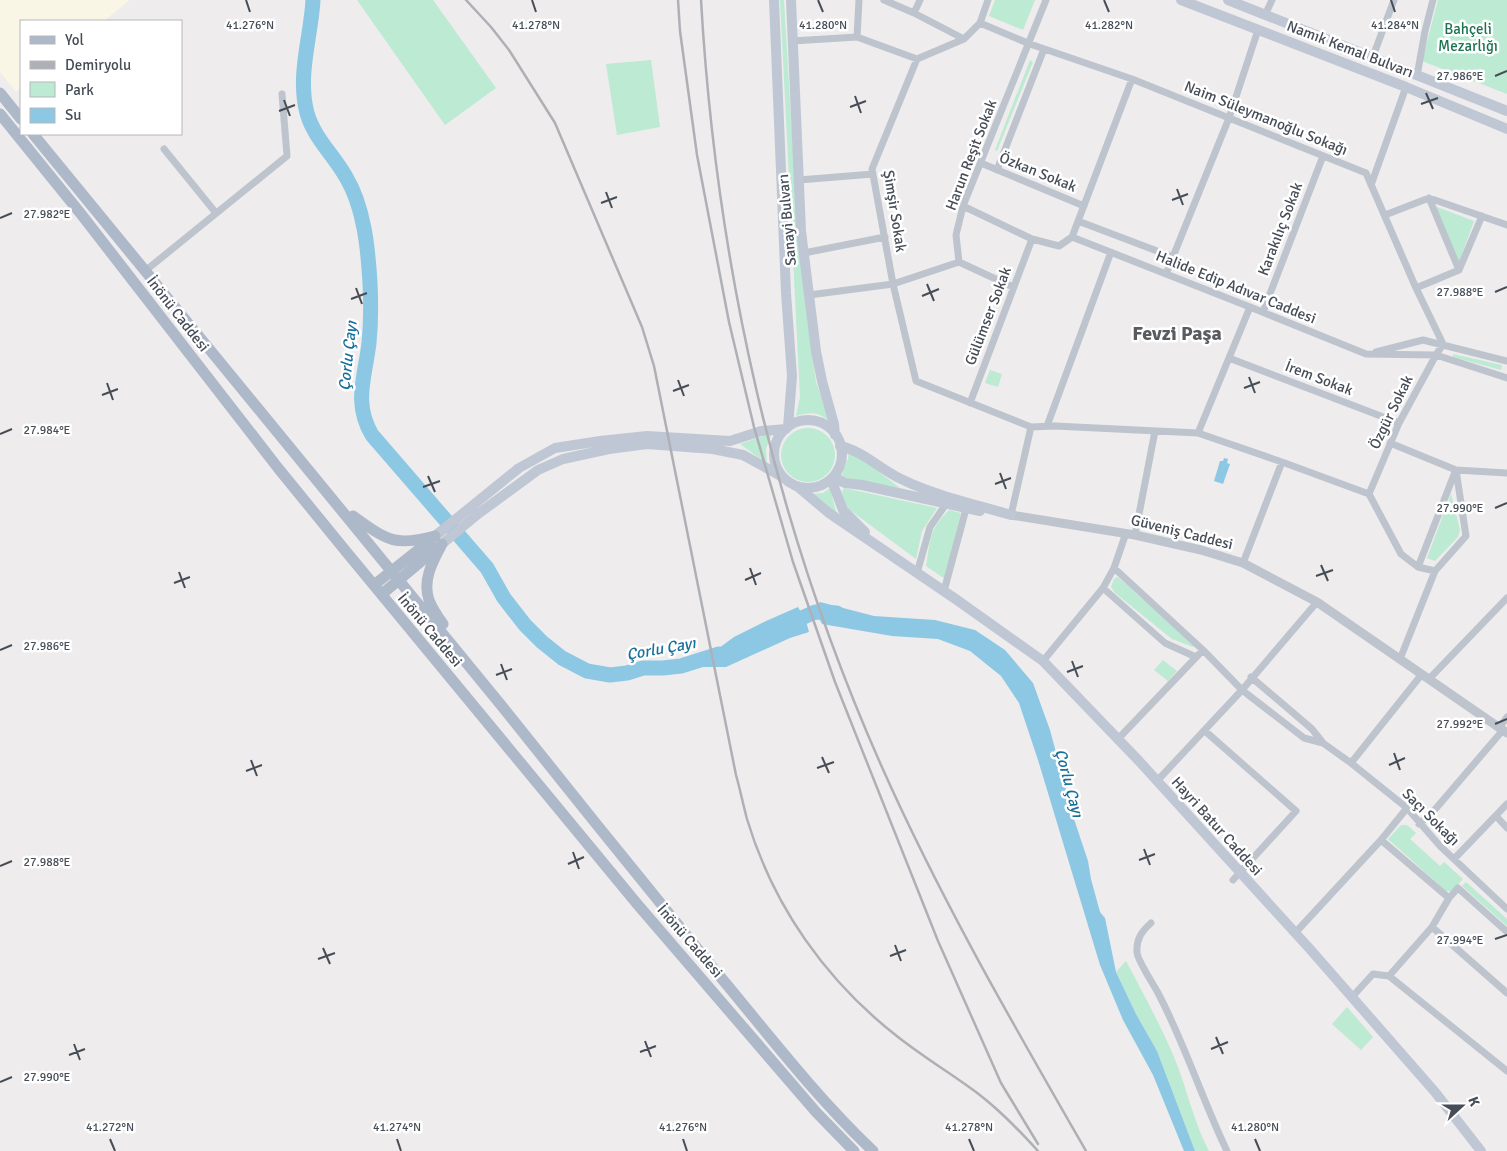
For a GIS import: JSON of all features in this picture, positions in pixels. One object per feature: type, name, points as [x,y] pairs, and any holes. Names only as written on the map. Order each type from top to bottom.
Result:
[{"type":"main road","name":"Sanayi Bulvarı","points":[[774,0],[786,293],[792,376],[787,428]]},
{"type":"main road","name":"Sanayi Bulvarı","points":[[791,0],[798,180],[804,253],[818,359],[835,435]]},
{"type":"main road","name":"Namık Kemal Bulvarı","points":[[1180,0],[1406,87],[1507,129]]},
{"type":"main road","name":"Namık Kemal Bulvarı","points":[[1228,0],[1372,59],[1507,111]]},
{"type":"main road","points":[[0,93],[20,118]]},
{"type":"main road","name":"İnönü Caddesi","points":[[0,114],[87,222],[278,468],[378,590],[638,904],[816,1112],[854,1151]]},
{"type":"main road","name":"İnönü Caddesi","points":[[34,135],[457,650],[574,797],[772,1039],[825,1103],[873,1151]]},
{"type":"main road","points":[[476,510],[538,470],[563,458],[647,444],[686,446],[743,455],[798,487],[819,487],[832,478],[840,466],[840,446],[829,428],[809,420],[798,422],[780,434],[775,444],[774,455],[776,466],[781,476]]},
{"type":"main road","points":[[378,590],[476,510],[519,468],[555,448],[647,436],[730,441],[761,431],[787,428]]},
{"type":"main road","name":"Güveniş Caddesi","points":[[840,446],[852,448],[898,478],[922,488],[1011,515]]},
{"type":"main road","name":"Güveniş Caddesi","points":[[832,478],[845,483],[862,485],[966,509],[1011,515]]},
{"type":"main road","name":"Hayri Batur Caddesi","points":[[832,478],[844,510],[856,524],[896,559]]},
{"type":"main road","name":"Hayri Batur Caddesi","points":[[798,487],[828,513],[944,591],[1043,661],[1157,781],[1236,876],[1295,933],[1435,1092],[1481,1151]]},
{"type":"main road","points":[[341,508],[383,537],[398,542],[439,540]]},
{"type":"main road","points":[[439,540],[427,580],[429,599],[457,650]]},
{"type":"street","points":[[857,37],[859,0]]},
{"type":"street","points":[[884,0],[964,39]]},
{"type":"street","points":[[914,13],[920,0]]},
{"type":"street","points":[[792,41],[857,37],[917,59],[964,39],[980,23],[988,0]]},
{"type":"street","name":"Harun Reşit Sokak","points":[[959,262],[956,235],[963,206],[1030,44],[1046,0]]},
{"type":"street","points":[[1265,16],[1272,0]]},
{"type":"street","points":[[1372,59],[1394,0]]},
{"type":"street","points":[[1418,76],[1425,31],[1433,0]]},
{"type":"street","name":"Naim Süleymanoğlu Sokağı","points":[[980,23],[1030,44],[1132,79],[1366,173],[1416,288],[1443,344]]},
{"type":"street","points":[[1166,274],[1229,118],[1258,30]]},
{"type":"street","name":"Harun Reşit Sokak","points":[[997,170],[1044,49]]},
{"type":"street","name":"Şimşir Sokak","points":[[917,59],[872,169],[893,284],[916,381],[970,403]]},
{"type":"street","points":[[963,206],[1032,239],[1058,246],[1072,237],[1132,79]]},
{"type":"street","points":[[1371,185],[1406,87]]},
{"type":"street","points":[[144,271],[287,156],[282,94]]},
{"type":"street","points":[[164,149],[216,213]]},
{"type":"street","name":"Karakılıç Sokak","points":[[1263,312],[1323,156]]},
{"type":"street","name":"Özkan Sokak","points":[[981,163],[1084,206]]},
{"type":"street","points":[[798,180],[873,174]]},
{"type":"street","points":[[1385,215],[1430,198],[1507,225]]},
{"type":"street","points":[[1430,198],[1458,270]]},
{"type":"street","points":[[1416,288],[1458,270],[1482,216]]},
{"type":"street","name":"Halide Edip Adıvar Caddesi","points":[[1078,221],[1172,257]]},
{"type":"street","points":[[804,253],[885,237]]},
{"type":"street","name":"Halide Edip Adıvar Caddesi","points":[[1072,237],[1250,306],[1366,354],[1436,355],[1507,378]]},
{"type":"street","name":"Gülümser Sokak","points":[[970,403],[1032,239]]},
{"type":"street","points":[[1047,426],[1111,252]]},
{"type":"street","points":[[809,295],[893,284],[959,262],[1013,287]]},
{"type":"street","points":[[1198,433],[1250,306]]},
{"type":"street","points":[[1366,354],[1422,340],[1507,362]]},
{"type":"street","name":"Özgür Sokak","points":[[1369,494],[1399,423],[1443,344]]},
{"type":"street","name":"İrem Sokak","points":[[1229,358],[1399,423]]},
{"type":"street","points":[[970,403],[1031,427],[1047,426],[1198,433],[1282,462],[1369,494],[1401,554],[1418,567],[1435,572]]},
{"type":"street","points":[[1011,515],[1031,427]]},
{"type":"street","points":[[1043,661],[1103,588],[1114,568],[1130,534],[1155,431]]},
{"type":"street","points":[[1390,443],[1456,470],[1507,473]]},
{"type":"street","points":[[1243,564],[1282,462]]},
{"type":"street","points":[[1418,567],[1456,470]]},
{"type":"street","points":[[1400,659],[1435,572],[1466,536],[1456,470]]},
{"type":"street","points":[[917,573],[930,527],[946,504]]},
{"type":"street","points":[[944,591],[966,509]]},
{"type":"street","name":"Güveniş Caddesi","points":[[1011,515],[1130,534],[1201,550],[1243,564],[1317,602],[1503,731]]},
{"type":"street","points":[[1114,568],[1203,650],[1242,690],[1304,738],[1323,743]]},
{"type":"street","points":[[1103,588],[1165,643],[1196,657]]},
{"type":"street","points":[[1351,763],[1426,677],[1507,598]]},
{"type":"street","points":[[1157,781],[1242,690],[1251,677],[1317,602]]},
{"type":"street","points":[[1117,740],[1203,650]]},
{"type":"street","points":[[1251,677],[1312,729],[1323,743]]},
{"type":"street","points":[[1419,824],[1432,812],[1503,731],[1507,718]]},
{"type":"street","points":[[1205,731],[1296,812],[1236,876]]},
{"type":"street","name":"Saçı Sokağı","points":[[1323,743],[1407,808],[1419,824],[1507,909]]},
{"type":"street","points":[[1454,859],[1507,804]]},
{"type":"street","points":[[1295,933],[1381,840],[1407,808]]},
{"type":"street","points":[[1496,816],[1507,828]]},
{"type":"street","points":[[1381,840],[1449,898]]},
{"type":"street","points":[[1389,976],[1432,927],[1449,898],[1458,888],[1507,932]]},
{"type":"street","points":[[1151,922],[1140,934],[1137,954],[1167,1010],[1187,1053],[1213,1122],[1227,1151]]},
{"type":"street","points":[[1432,927],[1507,993]]},
{"type":"street","points":[[1352,998],[1374,974],[1389,976],[1504,1069],[1507,1060]]},
{"type":"shaded area","points":[[0,0],[130,0],[105,20],[20,20],[20,89],[16,92],[0,72]]},
{"type":"green space","points":[[357,0],[433,0],[496,88],[445,125]]},
{"type":"green space","points":[[780,0],[784,0],[798,234],[808,326],[816,382],[831,423],[819,414],[796,416],[800,397]]},
{"type":"green space","points":[[995,0],[1035,0],[1023,30],[989,16]]},
{"type":"green space","name":"Bahçeli Mezarlığı","points":[[1438,0],[1507,0],[1507,94],[1422,61]]},
{"type":"green space","points":[[651,60],[660,127],[617,135],[606,64]]},
{"type":"green space","points":[[1030,60],[1033,62],[997,151],[995,150]]},
{"type":"green space","points":[[1437,207],[1474,221],[1459,262],[1436,210]]},
{"type":"green space","points":[[1453,354],[1502,365],[1501,370],[1453,357]]},
{"type":"green space","points":[[990,370],[1002,374],[998,387],[985,383]]},
{"type":"green space","points":[[808,428],[818,430],[827,436],[833,445],[835,455],[833,465],[827,474],[818,480],[808,482],[798,480],[789,474],[783,465],[781,455],[783,445],[789,436],[798,430]]},
{"type":"green space","points":[[772,433],[766,449],[767,464],[740,444]]},
{"type":"green space","points":[[849,449],[900,488],[841,477],[848,459]]},
{"type":"green space","points":[[830,488],[836,512],[812,494],[823,493]]},
{"type":"green space","points":[[844,488],[937,508],[922,531],[916,559],[850,510],[844,503],[842,491]]},
{"type":"green space","points":[[1451,494],[1460,530],[1458,537],[1435,561],[1427,558]]},
{"type":"green space","points":[[949,510],[961,513],[945,579],[926,566],[931,536],[937,524]]},
{"type":"green space","points":[[1117,577],[1195,644],[1193,647],[1172,639],[1115,593],[1111,587],[1114,579]]},
{"type":"green space","points":[[1163,660],[1177,671],[1168,681],[1154,670]]},
{"type":"green space","points":[[1401,825],[1407,825],[1416,833],[1410,839],[1440,866],[1444,862],[1463,879],[1452,891],[1446,891],[1388,839]]},
{"type":"green space","points":[[1466,882],[1507,919],[1507,926],[1462,886]]},
{"type":"green space","points":[[1126,961],[1174,1057],[1203,1140],[1209,1151],[1195,1151],[1157,1051],[1136,1014],[1116,972]]},
{"type":"green space","points":[[1347,1007],[1373,1037],[1361,1050],[1332,1024]]},
{"type":"water","points":[[1224,458],[1228,459],[1227,463],[1230,464],[1223,484],[1214,481],[1220,461],[1223,461]]},
{"type":"water","points":[[820,602],[874,616],[935,620],[975,630],[1005,650],[1033,683],[1050,730],[1074,819],[1088,861],[1100,912],[1105,918],[1116,972],[1136,1014],[1157,1051],[1195,1151],[1184,1151],[1153,1075],[1123,1020],[1100,965],[1019,703],[1001,676],[970,651],[938,639],[892,636],[822,624],[817,614]]},
{"type":"water","points":[[798,607],[806,621],[809,632],[790,638],[726,667],[701,667],[699,665],[699,659],[704,659],[734,637]]},
{"type":"waterway","name":"Çorlu Çayı","points":[[313,0],[304,70],[304,99],[314,130],[341,169],[352,189],[364,228],[369,270],[371,313],[362,401],[366,423],[372,435],[487,568],[504,598],[525,625],[562,658],[587,671],[610,675],[627,673],[643,668],[681,666],[719,654]]},
{"type":"waterway","name":"Çorlu Çayı","points":[[786,625],[815,612],[837,613]]},
{"type":"railway","points":[[466,0],[509,50],[555,123],[642,327],[654,366],[736,775],[747,819],[771,882],[805,940],[848,992],[898,1037],[988,1101],[1038,1151]]},
{"type":"railway","points":[[678,0],[680,31],[697,155],[729,322],[754,427],[793,562],[835,682],[938,941],[1001,1083],[1038,1144]]},
{"type":"railway","points":[[701,0],[720,196],[736,294],[756,390],[781,486],[810,581],[843,674],[904,815],[978,960],[1086,1151]]},
{"type":"district","name":"Fevzi Paşa","points":[[1177,333]]}]
